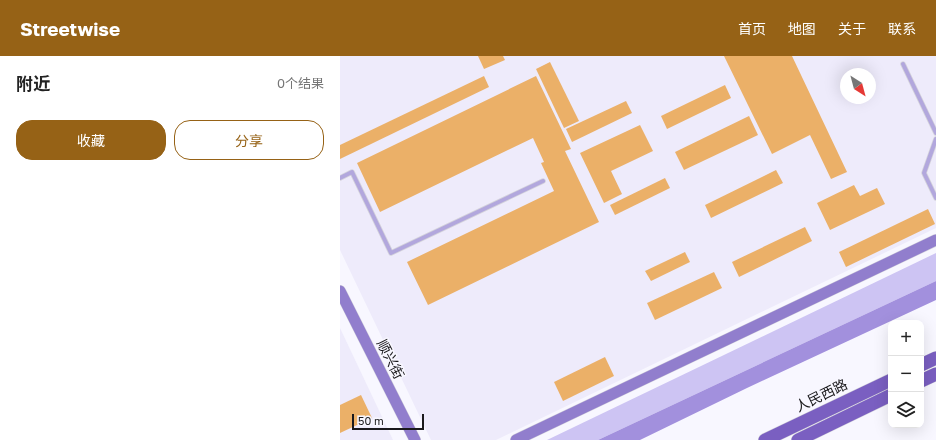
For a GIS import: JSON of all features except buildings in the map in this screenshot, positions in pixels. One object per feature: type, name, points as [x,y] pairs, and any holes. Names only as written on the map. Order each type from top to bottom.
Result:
[{"type":"main road","points":[[924,364],[936,358]]},
{"type":"main road","points":[[924,380],[936,374]]},
{"type":"main road","name":"人民西路","points":[[765,440],[888,381]]},
{"type":"main road","points":[[798,440],[888,396]]},
{"type":"street","points":[[516,440],[936,240]]},
{"type":"street","name":"顺兴街","points":[[340,292],[415,440]]},
{"type":"lane","points":[[903,64],[936,133]]},
{"type":"lane","points":[[936,139],[924,172],[936,198]]},
{"type":"lane","points":[[340,178],[352,172],[391,253],[543,181]]},
{"type":"shaded area","points":[[340,56],[936,56],[936,228],[496,440],[431,440],[340,250]]},
{"type":"shaded area","points":[[936,253],[936,281],[598,440],[547,440]]},
{"type":"shaded area","points":[[936,281],[936,300],[893,320],[888,320],[888,322],[640,440],[598,440]]},
{"type":"shaded area","points":[[340,328],[393,440],[340,440]]}]
